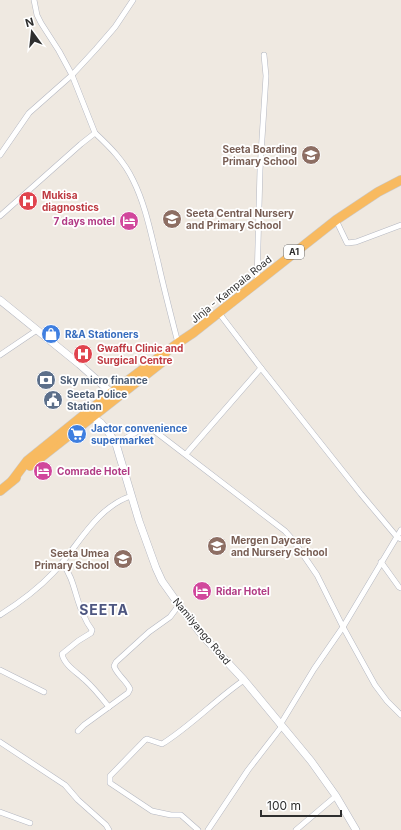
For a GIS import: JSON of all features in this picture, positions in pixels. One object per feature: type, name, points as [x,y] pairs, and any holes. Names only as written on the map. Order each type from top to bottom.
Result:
[{"type":"highway","name":"Jinja - Kampala Road","points":[[0,491],[89,415],[293,253],[336,220],[378,192],[401,180]]},
{"type":"highway","name":"Jinja - Kampala Road","points":[[114,395],[179,348],[193,333]]},
{"type":"main road","points":[[0,300],[114,395]]},
{"type":"main road","name":"Namilyango Road","points":[[89,415],[109,432],[116,444],[131,496],[156,568],[162,581],[178,606],[202,635],[244,680],[311,761],[336,796],[356,830]]},
{"type":"street","points":[[34,0],[40,23],[72,75],[95,133],[122,160],[133,179],[149,226],[178,343]]},
{"type":"street","points":[[0,155],[29,113],[72,75],[115,27],[133,0]]},
{"type":"street","points":[[257,283],[260,170],[266,76],[264,55]]},
{"type":"street","points":[[0,216],[95,133]]},
{"type":"street","points":[[336,220],[347,243],[360,241],[401,225]]},
{"type":"street","points":[[219,312],[360,494],[399,538]]},
{"type":"street","points":[[0,355],[37,330]]},
{"type":"street","points":[[186,454],[261,368]]},
{"type":"street","points":[[116,444],[145,427],[149,428],[186,454],[285,531],[317,575],[343,627],[375,685],[387,701],[401,715]]},
{"type":"street","points":[[0,615],[21,601],[44,582],[62,563],[104,512],[115,503],[131,496]]},
{"type":"street","points":[[208,830],[248,770],[281,726],[314,669],[343,627],[381,562],[399,538],[401,530]]},
{"type":"street","points":[[381,562],[401,588]]},
{"type":"street","points":[[62,563],[67,569],[71,578],[83,616],[92,630],[92,633],[78,641],[64,652],[62,656],[64,661],[85,680],[109,707]]},
{"type":"street","points":[[78,731],[128,693],[130,689],[115,670],[114,666],[116,662],[148,632],[170,617],[178,606]]},
{"type":"street","points":[[0,670],[44,692]]},
{"type":"street","points":[[198,830],[181,816],[152,811],[110,783],[110,776],[145,740],[147,739],[162,744],[176,735],[244,680]]},
{"type":"street","points":[[0,742],[65,785],[78,800],[106,825],[109,830]]},
{"type":"street","points":[[296,830],[336,796]]},
{"type":"street","points":[[0,812],[30,822]]},
{"type":"place","name":"Seeta Boarding Primary School","points":[[311,155]]},
{"type":"place","name":"Mukisa diagnostics","points":[[28,201]]},
{"type":"place","name":"Seeta Central Nursery and Primary School","points":[[172,219]]},
{"type":"place","name":"7 days motel","points":[[129,221]]},
{"type":"place","name":"R&A Stationers","points":[[51,334]]},
{"type":"place","name":"Gwaffu Clinic and Surgical Centre","points":[[83,354]]},
{"type":"place","name":"Sky micro finance","points":[[46,380]]},
{"type":"place","name":"Seeta Police Station","points":[[53,400]]},
{"type":"place","name":"Jactor convenience supermarket","points":[[77,434]]},
{"type":"place","name":"Comrade Hotel","points":[[43,471]]},
{"type":"place","name":"Mergen Daycare and Nursery School","points":[[217,546]]},
{"type":"place","name":"Seeta Umea Primary School","points":[[123,559]]},
{"type":"place","name":"Ridar Hotel","points":[[202,591]]},
{"type":"district","name":"SEETA","points":[[104,610]]}]
